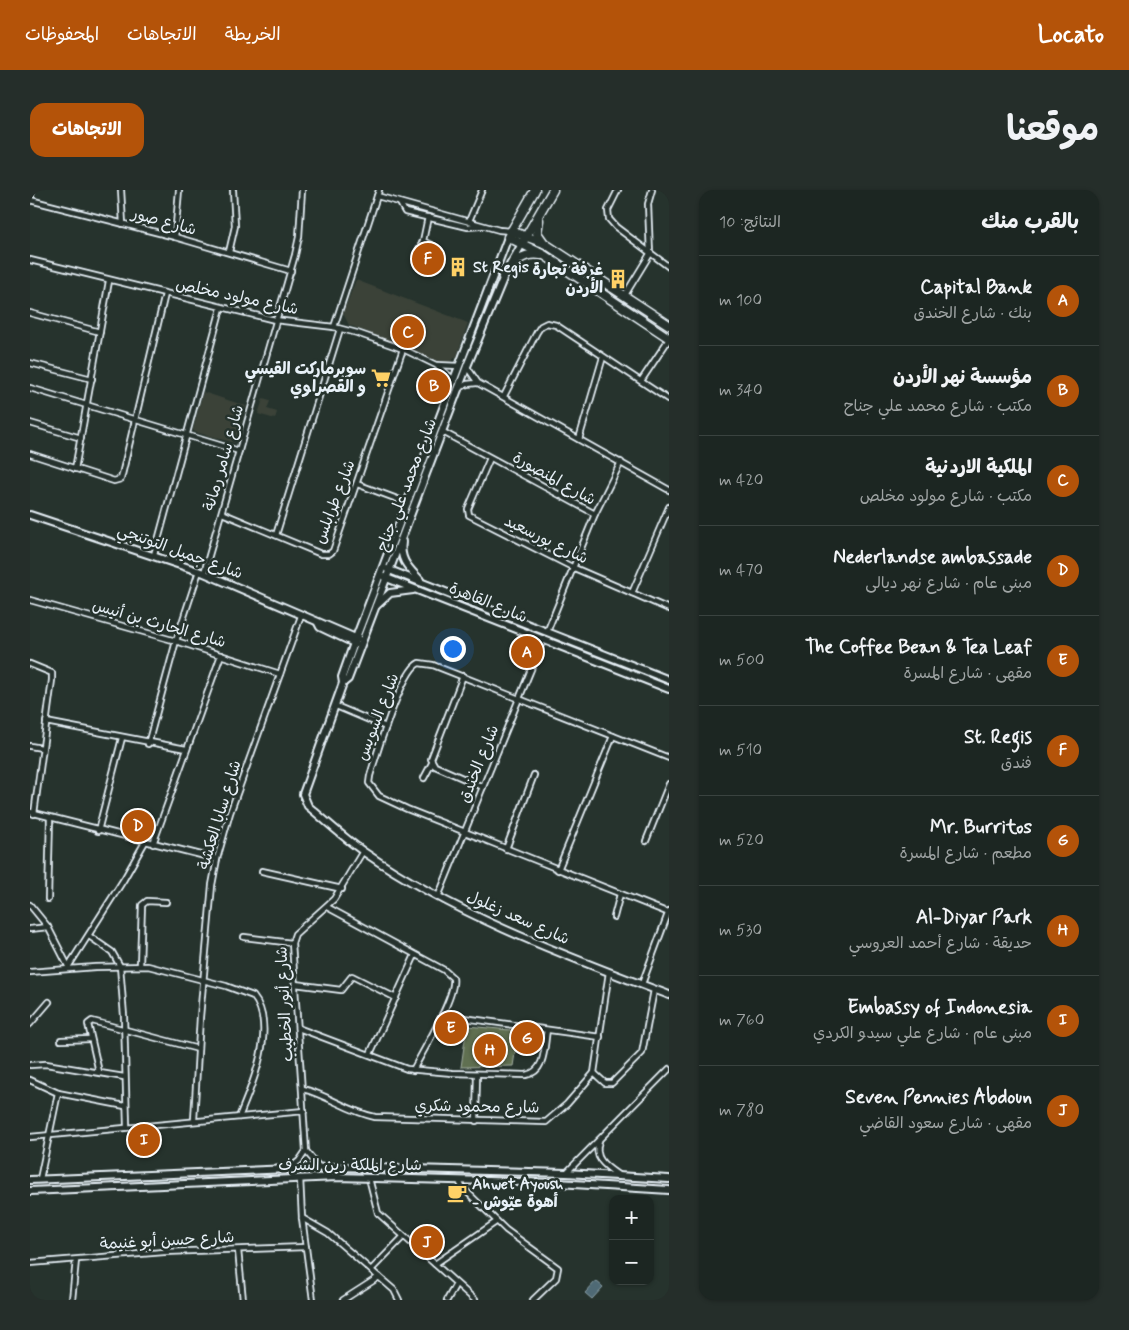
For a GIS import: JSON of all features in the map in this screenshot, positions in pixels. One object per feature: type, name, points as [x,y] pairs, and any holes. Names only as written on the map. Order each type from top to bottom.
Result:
[{"type":"main road","name":"شارع محمد علي جناح","points":[[363,851],[308,806],[303,794],[343,684],[348,679],[358,642],[383,577],[408,503],[509,234],[535,190]]},
{"type":"main road","name":"شارع محمد علي جناح","points":[[386,568],[443,432],[458,389],[503,278],[553,190]]},
{"type":"main road","points":[[541,212],[537,233],[546,245]]},
{"type":"main road","points":[[509,234],[527,236],[546,245],[669,325]]},
{"type":"main road","points":[[509,234],[669,338]]},
{"type":"main road","points":[[503,278],[519,258],[529,254],[544,255]]},
{"type":"main road","name":"شارع جميل التوتنجي","points":[[30,515],[201,572],[318,623],[320,627],[358,642]]},
{"type":"main road","points":[[403,531],[402,558],[421,581]]},
{"type":"main road","name":"شارع القاهرة","points":[[386,568],[669,680]]},
{"type":"main road","name":"شارع محمد علي جناح","points":[[358,642],[374,609],[383,577]]},
{"type":"main road","name":"شارع القاهرة","points":[[383,577],[669,689]]},
{"type":"main road","points":[[374,609],[390,593],[398,590],[418,590]]},
{"type":"main road","name":"شارع سعد زغلول","points":[[363,851],[438,897],[487,922],[669,995]]},
{"type":"main road","name":"شارع الملكة زين الشرف","points":[[30,1180],[320,1167],[566,1173],[669,1179]]},
{"type":"main road","name":"شارع الملكة زين الشرف","points":[[30,1191],[300,1178],[586,1184],[669,1190]]},
{"type":"street","points":[[30,200],[32,190]]},
{"type":"street","points":[[121,190],[123,224]]},
{"type":"street","points":[[175,237],[179,190]]},
{"type":"street","points":[[229,252],[235,226],[233,190]]},
{"type":"street","name":"شارع سامر رمانة","points":[[148,744],[176,641],[222,513],[291,270],[299,237],[302,190]]},
{"type":"street","points":[[334,327],[379,190]]},
{"type":"street","points":[[469,221],[482,190]]},
{"type":"street","points":[[618,190],[608,206],[609,219],[616,227],[669,267]]},
{"type":"street","points":[[625,295],[650,254],[648,204],[652,190]]},
{"type":"street","points":[[377,196],[509,234]]},
{"type":"street","name":"شارع صور","points":[[30,200],[175,237],[291,270]]},
{"type":"street","points":[[400,203],[403,211],[468,227],[483,225]]},
{"type":"street","points":[[423,241],[431,245],[432,249],[429,258],[419,261],[416,258],[417,250],[423,241],[428,217]]},
{"type":"street","points":[[544,255],[546,245]]},
{"type":"street","name":"شارع مولود مخلص","points":[[30,260],[221,308],[276,320],[334,327],[403,350],[436,365],[455,381]]},
{"type":"street","points":[[75,469],[109,281]]},
{"type":"street","points":[[30,454],[114,481],[119,480],[165,294]]},
{"type":"street","points":[[154,555],[221,308]]},
{"type":"street","points":[[30,313],[100,332]]},
{"type":"street","points":[[504,396],[544,324],[556,326],[669,400]]},
{"type":"street","points":[[276,535],[340,329]]},
{"type":"street","points":[[641,381],[669,338]]},
{"type":"street","name":"شارع طرابلس","points":[[222,513],[321,554],[329,554],[333,551],[403,350]]},
{"type":"street","points":[[579,438],[603,357]]},
{"type":"street","points":[[30,363],[92,379]]},
{"type":"street","name":"شارع مولود مخلص","points":[[436,365],[459,366]]},
{"type":"street","points":[[467,366],[478,383],[669,490]]},
{"type":"street","points":[[458,389],[467,384],[478,383]]},
{"type":"street","points":[[30,388],[239,451]]},
{"type":"street","points":[[30,423],[81,438]]},
{"type":"street","name":"شارع المنصورة","points":[[443,432],[595,514],[547,632]]},
{"type":"street","name":"شارع بورسعيد","points":[[490,458],[468,509],[468,515],[572,567],[669,609]]},
{"type":"street","points":[[595,514],[621,462]]},
{"type":"street","points":[[356,484],[408,503]]},
{"type":"street","points":[[632,593],[669,507]]},
{"type":"street","name":"شارع الحارث بن أنيس","points":[[30,600],[176,641],[280,674]]},
{"type":"street","name":"شارع سابا العكشة","points":[[194,1120],[212,884],[217,859],[230,813],[301,616]]},
{"type":"street","name":"شارع الخندق","points":[[438,897],[543,640]]},
{"type":"street","points":[[153,844],[220,655]]},
{"type":"street","name":"شارع السويس","points":[[669,758],[425,662],[414,665],[408,672],[386,727],[370,776],[372,789],[392,802],[464,834],[669,912]]},
{"type":"street","points":[[30,664],[52,673],[32,813],[98,831],[217,859]]},
{"type":"street","points":[[424,778],[432,763],[434,752],[462,676]]},
{"type":"street","points":[[336,706],[386,727]]},
{"type":"street","points":[[46,722],[148,744],[186,749]]},
{"type":"street","points":[[558,870],[613,736]]},
{"type":"street","points":[[98,831],[122,738]]},
{"type":"street","points":[[30,746],[42,748]]},
{"type":"street","points":[[432,763],[483,787]]},
{"type":"street","points":[[506,849],[534,775]]},
{"type":"street","points":[[646,841],[669,784]]},
{"type":"street","points":[[48,899],[50,818]]},
{"type":"street","points":[[69,968],[145,842]]},
{"type":"street","name":"شارع أنور الخطيب","points":[[306,1151],[292,943],[299,930],[327,907],[342,889],[363,851]]},
{"type":"street","points":[[262,871],[342,889]]},
{"type":"street","points":[[614,917],[620,894]]},
{"type":"street","points":[[140,965],[142,905],[147,901],[166,902]]},
{"type":"street","points":[[30,905],[48,927],[69,968]]},
{"type":"street","points":[[327,907],[448,973],[453,978],[454,986],[442,1015],[413,1070]]},
{"type":"street","points":[[642,984],[669,912]]},
{"type":"street","points":[[30,929],[48,927]]},
{"type":"street","points":[[89,936],[112,952],[120,966],[127,1126]]},
{"type":"street","points":[[244,937],[292,943]]},
{"type":"street","points":[[370,1054],[415,955]]},
{"type":"street","points":[[30,972],[69,968],[140,965],[168,969],[253,996],[260,1012],[263,1031],[262,1047],[239,1117]]},
{"type":"street","points":[[609,972],[594,1073],[605,1083],[612,1083],[642,1053],[654,990]]},
{"type":"street","points":[[295,984],[341,990],[352,976],[396,998]]},
{"type":"street","points":[[30,1024],[49,1002]]},
{"type":"street","points":[[442,1015],[600,1037]]},
{"type":"street","points":[[99,1072],[88,1024],[92,1020],[198,1049]]},
{"type":"street","points":[[298,1028],[413,1070],[476,1074],[533,1073],[541,1063],[547,1030]]},
{"type":"street","points":[[61,1040],[91,1039]]},
{"type":"street","points":[[30,1065],[46,1064],[124,1077]]},
{"type":"street","points":[[566,1173],[669,1069]]},
{"type":"street","name":"شارع محمود شكري","points":[[303,1089],[323,1096],[360,1114],[375,1117],[546,1122],[567,1104],[594,1073]]},
{"type":"street","points":[[476,1074],[476,1121]]},
{"type":"street","points":[[30,1080],[58,1093],[126,1106]]},
{"type":"street","points":[[40,1179],[58,1093]]},
{"type":"street","points":[[30,1137],[127,1126],[304,1112]]},
{"type":"street","points":[[600,1139],[597,1150],[599,1158],[618,1175]]},
{"type":"street","points":[[290,1168],[301,1160],[306,1151],[320,1167]]},
{"type":"street","points":[[300,1178],[302,1218],[313,1300]]},
{"type":"street","points":[[369,1178],[378,1213],[475,1300]]},
{"type":"street","points":[[459,1181],[462,1187],[496,1222],[558,1268],[556,1278],[533,1300]]},
{"type":"street","points":[[302,1218],[322,1228],[380,1277],[394,1290],[399,1300]]},
{"type":"street","points":[[434,1264],[496,1222]]},
{"type":"street","points":[[371,1270],[404,1237]]},
{"type":"street","name":"شارع حسن أبو غنيمة","points":[[30,1263],[164,1252],[306,1247]]},
{"type":"street","points":[[238,1250],[243,1300]]},
{"type":"street","points":[[72,1300],[76,1260]]},
{"type":"street","points":[[344,1300],[380,1277]]},
{"type":"street","points":[[447,1300],[456,1284]]},
{"type":"shaded area","points":[[356,280],[468,323],[457,356],[449,363],[438,361],[349,325],[343,313]]},
{"type":"shaded area","points":[[203,392],[246,406],[235,443],[193,430]]},
{"type":"shaded area","points":[[263,399],[270,401],[267,409],[277,412],[275,419],[258,414]]},
{"type":"green space","points":[[467,1026],[510,1030],[518,1034],[513,1066],[461,1067]]},
{"type":"water","points":[[596,1281],[603,1287],[592,1299],[585,1293]]},
{"type":"place","name":"St. Regis","points":[[428,259]]},
{"type":"place","name":"St Regis","points":[[458,267]]},
{"type":"place","name":"غرفة تجارة الأردن","points":[[618,279]]},
{"type":"place","name":"الملكية الاردنية","points":[[408,332]]},
{"type":"place","name":"سوبرماركت القيسي و القصراوي","points":[[381,378]]},
{"type":"place","name":"مؤسسة نهر الأردن","points":[[434,386]]},
{"type":"place","name":"Capital Bank","points":[[527,652]]},
{"type":"place","name":"Nederlandse ambassade","points":[[138,826]]},
{"type":"place","name":"The Coffee Bean & Tea Leaf","points":[[451,1028]]},
{"type":"place","name":"Mr. Burritos","points":[[527,1038]]},
{"type":"place","name":"Al-Diyar Park","points":[[490,1050]]},
{"type":"place","name":"Embassy of Indonesia","points":[[144,1140]]},
{"type":"place","name":"Ahwet Ayoush - أهوة عيّوش","points":[[457,1193]]},
{"type":"place","name":"Seven Pennies Abdoun","points":[[427,1242]]}]
